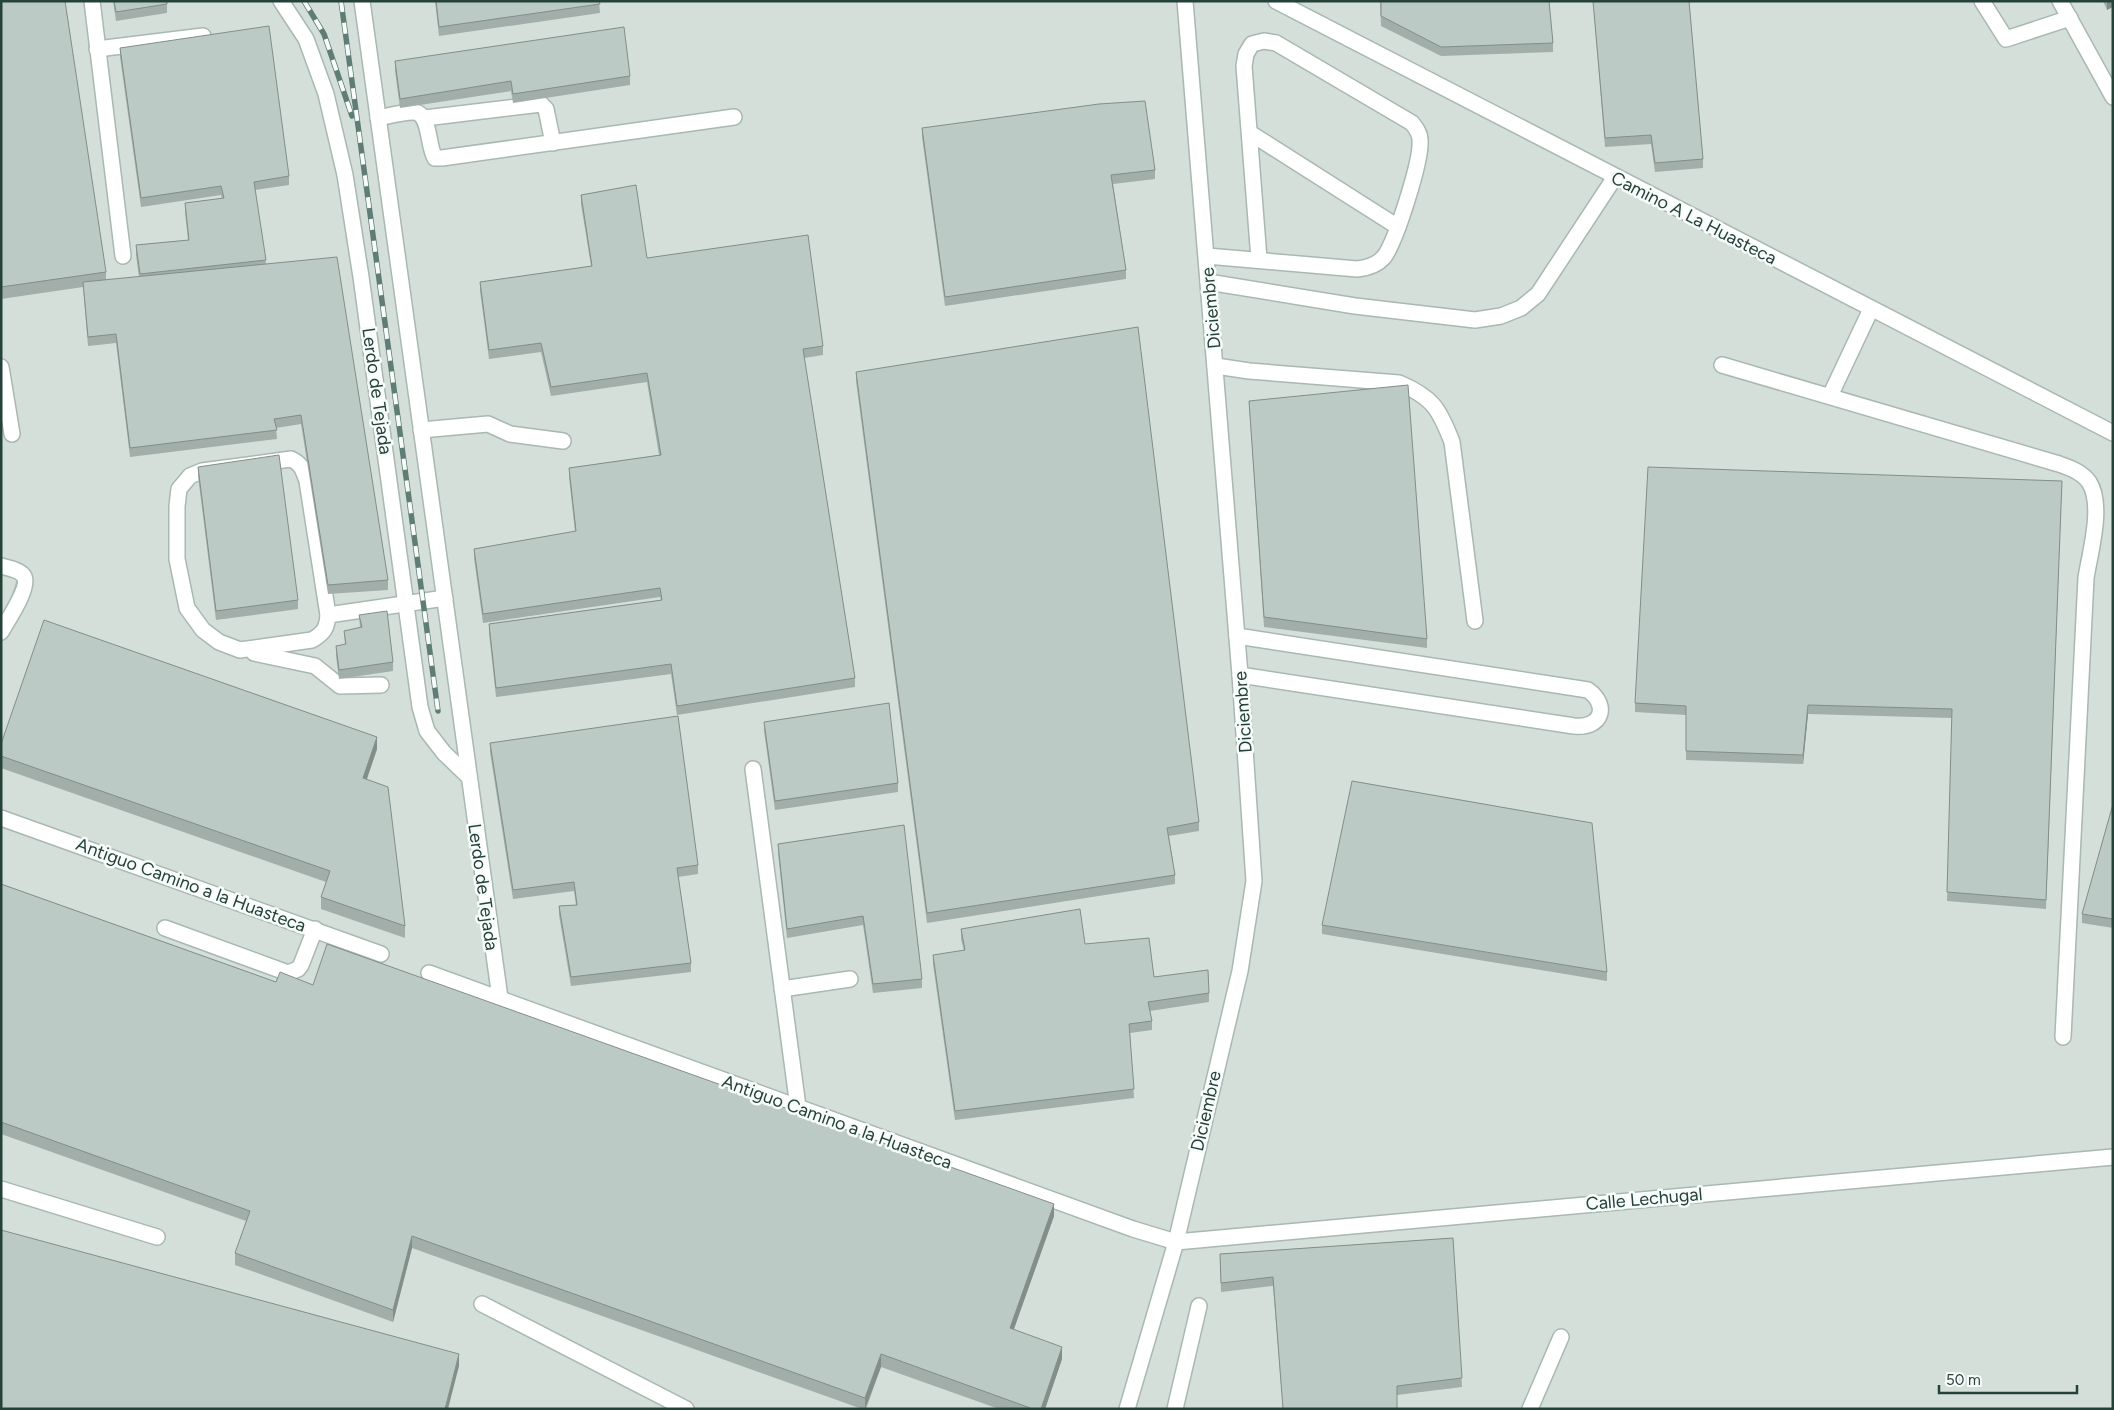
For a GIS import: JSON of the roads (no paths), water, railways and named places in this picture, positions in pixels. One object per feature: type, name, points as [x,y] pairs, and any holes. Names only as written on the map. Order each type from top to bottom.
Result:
[{"type":"street","points":[[92,1],[123,256]]},
{"type":"street","name":"Lerdo de Tejada","points":[[281,1],[306,40],[326,94],[345,175],[407,603],[420,707],[427,731],[444,753],[468,776]]},
{"type":"street","name":"Lerdo de Tejada","points":[[362,1],[500,998]]},
{"type":"street","name":"Diciembre","points":[[1127,1409],[1176,1242],[1240,971],[1254,881],[1216,366],[1185,1]]},
{"type":"street","name":"Camino A La Huasteca","points":[[1276,1],[2113,433]]},
{"type":"street","points":[[1982,1],[2006,39],[2070,18]]},
{"type":"street","points":[[2060,1],[2113,96]]},
{"type":"street","points":[[97,49],[221,34]]},
{"type":"street","points":[[1207,256],[1357,269],[1370,267],[1383,259],[1392,245],[1419,152],[1420,140],[1412,123],[1276,43],[1264,41],[1252,44],[1245,60],[1258,259]]},
{"type":"street","points":[[425,118],[541,104],[546,109],[553,143]]},
{"type":"street","points":[[378,118],[413,112],[420,113],[425,118],[430,151],[434,158],[734,117]]},
{"type":"street","points":[[1250,133],[1398,227]]},
{"type":"street","points":[[1208,282],[1355,306],[1475,320],[1500,316],[1521,308],[1538,294],[1615,177]]},
{"type":"street","points":[[1830,396],[1871,309]]},
{"type":"street","points":[[1722,365],[2059,464],[2079,472],[2089,482],[2094,499],[2096,520],[2086,578],[2062,1037]]},
{"type":"street","points":[[1216,366],[1249,371],[1399,383],[1421,392],[1442,416],[1452,442],[1475,621]]},
{"type":"street","points":[[1,367],[12,434]]},
{"type":"street","points":[[421,430],[488,424],[510,434],[564,442]]},
{"type":"street","points":[[240,650],[312,640],[321,635],[327,628],[328,615],[307,481],[298,462],[291,459],[202,471],[190,476],[180,489],[177,506],[177,559],[187,608],[203,630],[219,642],[240,650],[287,658],[315,666],[340,686],[381,685]]},
{"type":"street","points":[[1,566],[20,572],[25,577],[26,582],[22,598],[7,604],[1,632]]},
{"type":"street","points":[[328,615],[445,598]]},
{"type":"street","points":[[1237,636],[1588,690],[1596,695],[1600,715],[1597,722],[1592,725],[1574,726],[1240,675]]},
{"type":"street","points":[[312,640],[315,666]]},
{"type":"street","points":[[753,769],[798,1106]]},
{"type":"street","name":"Antiguo Camino a la Huasteca","points":[[1,818],[381,954]]},
{"type":"street","points":[[165,928],[288,973],[298,969],[301,965],[315,929]]},
{"type":"street","name":"Antiguo Camino a la Huasteca","points":[[428,973],[500,998],[511,1005],[798,1106],[1133,1229],[1176,1242]]},
{"type":"street","points":[[782,989],[850,978]]},
{"type":"street","name":"Calle Lechugal","points":[[1176,1242],[2113,1156]]},
{"type":"street","points":[[1,1189],[157,1237]]},
{"type":"street","points":[[482,1304],[686,1409]]},
{"type":"street","points":[[1175,1409],[1199,1306]]},
{"type":"street","points":[[1530,1409],[1561,1337]]},
{"type":"railway","points":[[304,1],[324,34],[352,116]]},
{"type":"railway","points":[[341,1],[438,711]]}]
